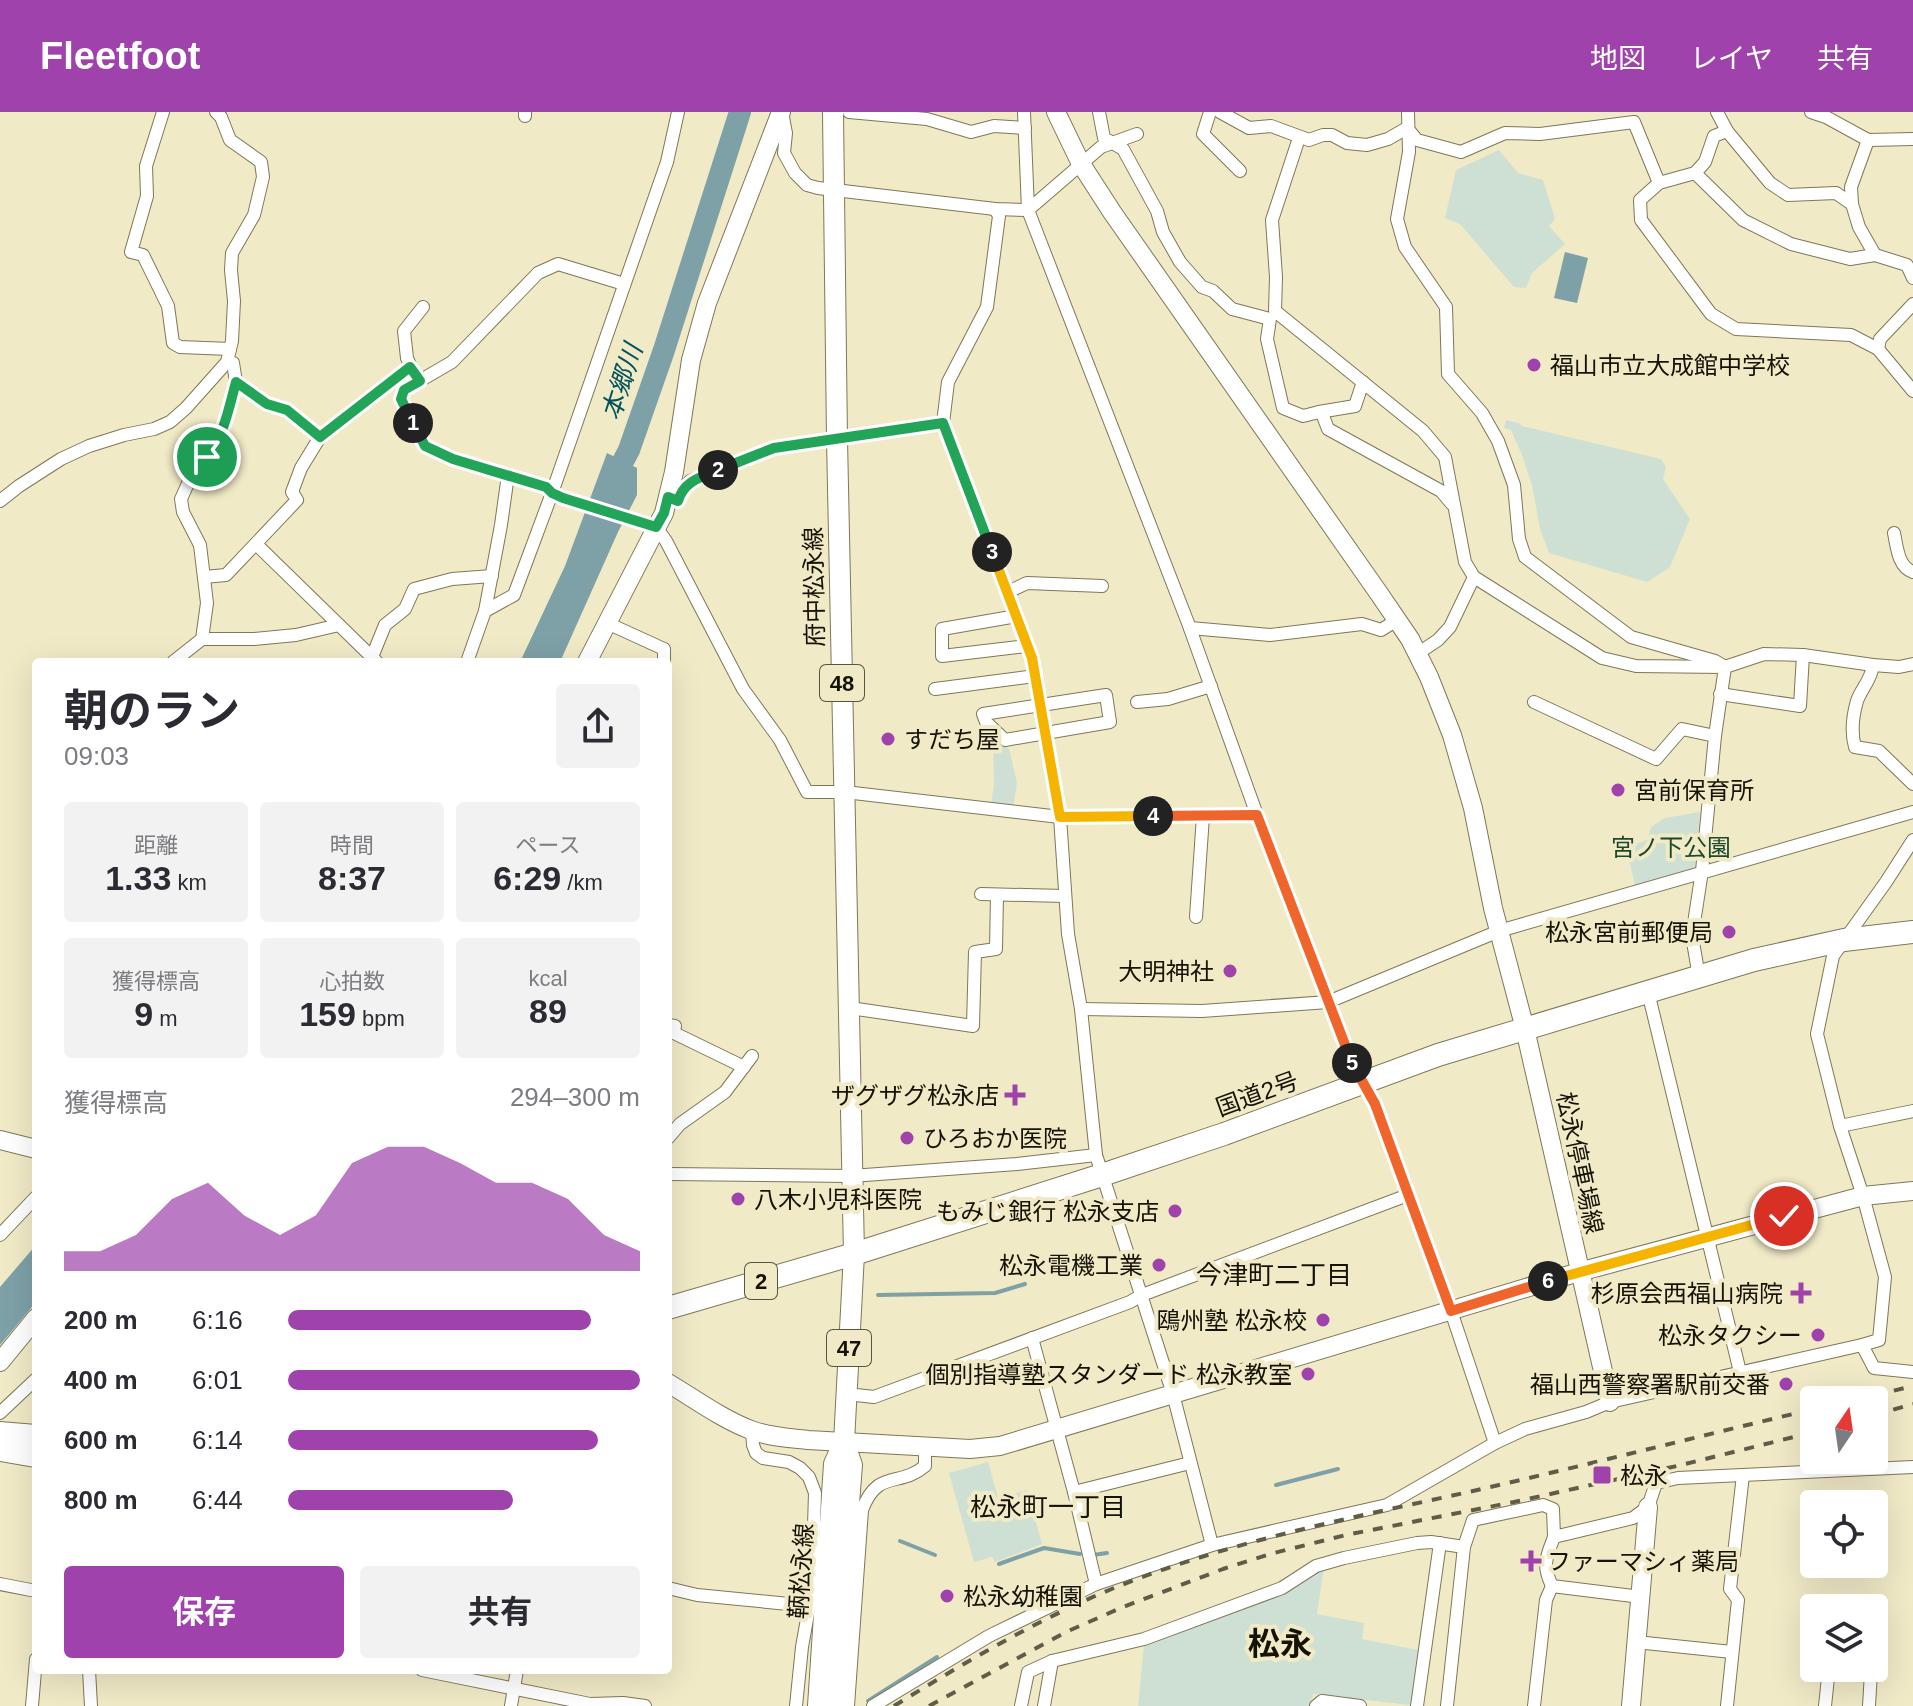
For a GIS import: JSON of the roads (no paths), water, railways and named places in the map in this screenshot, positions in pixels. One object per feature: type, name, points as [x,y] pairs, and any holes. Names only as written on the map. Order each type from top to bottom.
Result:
[{"type":"highway","name":"国道2号","points":[[672,1307],[854,1254],[1071,1185],[1099,1165],[1224,1134],[1438,1055],[1754,960],[1844,940],[1913,932]]},
{"type":"highway","points":[[0,1441],[32,1445]]},
{"type":"main road","name":"府中松永線","points":[[833,112],[854,1254]]},
{"type":"main road","name":"鞆松永線","points":[[818,1706],[834,1464],[844,1442],[854,1254]]},
{"type":"main road","name":"鞆松永線","points":[[824,1615],[833,1706]]},
{"type":"street","points":[[163,112],[146,166],[147,196],[131,252],[143,255],[168,306],[173,343],[228,356],[233,363],[236,382],[218,442],[194,470],[181,499],[183,512],[200,545],[207,603],[202,639]]},
{"type":"street","points":[[485,611],[514,595],[558,496],[555,479],[667,162],[678,112]]},
{"type":"street","points":[[781,112],[786,133],[784,153],[795,173],[807,185],[995,209],[1028,210],[1101,147],[1137,134]]},
{"type":"street","points":[[589,658],[664,513],[674,472],[691,360],[707,303],[781,112]]},
{"type":"street","points":[[850,112],[932,115],[971,132],[994,126],[1025,128]]},
{"type":"street","points":[[1024,112],[1028,210],[1190,628],[1328,1002],[1352,1063],[1375,1104],[1451,1311],[1495,1443]]},
{"type":"street","name":"松永停車場線","points":[[1056,112],[1081,164],[1120,224],[1397,620],[1429,677],[1452,735],[1473,808],[1610,1402]]},
{"type":"street","points":[[1099,112],[1104,138],[1123,149],[1157,211],[1163,232],[1174,252],[1202,287],[1213,291],[1232,309],[1272,315],[1423,431],[1445,457],[1465,562],[1474,577],[1602,658],[1636,666],[1715,661],[1725,667],[1764,654],[1803,655],[1899,667],[1913,664]]},
{"type":"street","points":[[1210,112],[1203,134],[1240,171]]},
{"type":"street","points":[[1220,112],[1249,128],[1271,126],[1309,140],[1332,135],[1347,143],[1367,145],[1388,139],[1407,128]]},
{"type":"street","points":[[1408,112],[1409,152],[1397,219],[1400,234],[1405,247],[1446,307],[1448,374],[1482,413],[1498,441],[1514,485],[1519,539],[1525,557],[1631,637],[1698,662]]},
{"type":"street","points":[[1717,112],[1727,131],[1770,183],[1788,195],[1836,193],[1852,204]]},
{"type":"street","points":[[1811,112],[1828,115],[1868,140],[1913,139]]},
{"type":"street","points":[[0,501],[61,459],[89,446],[170,422],[186,408],[228,356],[234,301],[232,253],[254,215],[263,177],[261,162],[230,140],[220,114]]},
{"type":"street","points":[[1407,128],[1417,140],[1461,152],[1505,133],[1540,134],[1634,122],[1659,183]]},
{"type":"street","points":[[1727,131],[1714,136],[1705,162],[1695,173],[1659,183],[1640,200],[1641,220],[1711,314],[1736,329],[1851,335],[1878,349],[1913,391]]},
{"type":"street","points":[[1299,138],[1272,220],[1276,277],[1267,339],[1283,408],[1303,416],[1355,406],[1363,382]]},
{"type":"street","points":[[1868,140],[1851,187],[1852,204],[1859,227],[1875,255]]},
{"type":"street","points":[[1695,173],[1743,220],[1791,244],[1850,259],[1875,255],[1907,265],[1913,278]]},
{"type":"street","points":[[995,209],[999,216],[987,307],[948,382],[943,423],[1016,613],[1035,676],[1060,817],[1068,934],[1081,1009],[1099,1165],[1173,1394],[1212,1545]]},
{"type":"street","points":[[624,284],[558,264],[538,273],[452,362],[404,390],[401,399],[425,446],[453,459],[546,487],[558,496],[656,527],[743,689],[780,740],[807,792],[845,792],[1060,817],[1257,815]]},
{"type":"street","points":[[1878,349],[1880,339],[1913,304]]},
{"type":"street","points":[[420,381],[407,358],[404,331],[423,307]]},
{"type":"street","points":[[204,577],[226,575],[297,500],[292,492],[301,468],[320,437],[410,367]]},
{"type":"street","points":[[236,382],[267,404],[287,410],[320,437]]},
{"type":"street","points":[[1319,412],[1328,429],[1441,491],[1454,507]]},
{"type":"street","points":[[668,497],[678,501],[690,481],[774,448],[943,423]]},
{"type":"street","points":[[468,658],[485,611],[508,475]]},
{"type":"street","points":[[1894,533],[1902,564],[1907,571],[1913,572]]},
{"type":"street","points":[[256,544],[372,658]]},
{"type":"street","points":[[375,658],[385,625],[405,609],[414,589],[452,579],[492,576]]},
{"type":"street","points":[[1417,654],[1438,640],[1450,627],[1474,577]]},
{"type":"street","points":[[1008,592],[1027,583],[1102,586]]},
{"type":"street","points":[[1016,613],[1011,617],[942,629],[942,656],[1027,646]]},
{"type":"street","points":[[1190,628],[1270,635],[1362,624],[1381,630],[1397,620]]},
{"type":"street","points":[[607,623],[664,649],[664,658]]},
{"type":"street","points":[[178,658],[202,639],[296,635],[339,625]]},
{"type":"street","points":[[1720,694],[1800,706],[1803,655]]},
{"type":"street","points":[[1873,665],[1872,676],[1858,700],[1852,736],[1855,747],[1879,751],[1913,784]]},
{"type":"street","points":[[1699,977],[1692,936],[1725,667]]},
{"type":"street","points":[[935,689],[1035,676]]},
{"type":"street","points":[[1137,702],[1168,699],[1211,686]]},
{"type":"street","points":[[1106,695],[1110,722],[1005,740],[986,722],[983,714],[1039,705],[1106,695]]},
{"type":"street","points":[[1534,702],[1656,759],[1682,729],[1715,736]]},
{"type":"street","points":[[1081,1009],[1202,1011],[1328,1002],[1499,931],[1913,812]]},
{"type":"street","points":[[1196,917],[1203,816]]},
{"type":"street","points":[[873,1706],[989,1636],[1096,1584],[1212,1545],[1387,1505],[1525,1429],[1610,1402],[1879,1340],[1885,1277],[1840,1126],[1817,1034],[1833,956],[1913,840]]},
{"type":"street","points":[[981,894],[1065,896]]},
{"type":"street","points":[[850,1008],[973,1026],[975,952],[996,949],[997,895]]},
{"type":"street","points":[[1648,992],[1740,1372]]},
{"type":"street","points":[[672,1026],[675,1026],[674,1033],[748,1061],[725,1092],[680,1124],[672,1133]]},
{"type":"street","points":[[1840,1126],[1913,1111]]},
{"type":"street","points":[[0,1140],[32,1148]]},
{"type":"street","points":[[672,1174],[851,1176],[1069,1158],[1099,1165]]},
{"type":"street","points":[[1069,1158],[1071,1185]]},
{"type":"street","points":[[672,1385],[752,1431],[796,1439],[925,1447],[970,1449],[1000,1446],[1579,1272],[1863,1196],[1913,1191]]},
{"type":"street","points":[[847,1394],[874,1397],[1408,1195]]},
{"type":"street","points":[[0,1235],[32,1201]]},
{"type":"street","points":[[0,1362],[32,1323]]},
{"type":"street","points":[[1032,1338],[1096,1584]]},
{"type":"street","points":[[1862,1345],[1874,1368],[1913,1372]]},
{"type":"street","points":[[0,1413],[32,1383]]},
{"type":"street","points":[[0,1428],[32,1431]]},
{"type":"street","points":[[752,1431],[756,1453],[763,1458],[789,1462],[809,1477],[815,1493],[812,1591],[824,1615]]},
{"type":"street","points":[[848,1706],[862,1510],[871,1490],[881,1483],[918,1472],[925,1466],[925,1447]]},
{"type":"street","points":[[0,1455],[32,1460]]},
{"type":"street","points":[[1074,1492],[1190,1463]]},
{"type":"street","points":[[1631,1706],[1648,1507],[1656,1483],[1678,1478],[1913,1467]]},
{"type":"street","points":[[1727,1706],[1738,1600],[1730,1589],[1743,1475]]},
{"type":"street","points":[[1447,1706],[1464,1547],[1473,1520],[1543,1505],[1553,1509],[1554,1537],[1545,1571],[1552,1586],[1546,1600],[1534,1706]]},
{"type":"street","points":[[1554,1537],[1633,1518],[1648,1507]]},
{"type":"street","points":[[1021,1706],[1028,1672],[1052,1661],[1144,1639],[1282,1588],[1316,1566],[1417,1543],[1464,1547]]},
{"type":"street","points":[[1417,1706],[1440,1543]]},
{"type":"street","points":[[0,1584],[32,1590]]},
{"type":"street","points":[[1552,1586],[1641,1597]]},
{"type":"street","points":[[672,1589],[824,1615]]},
{"type":"street","points":[[796,1706],[802,1647],[824,1615]]},
{"type":"street","points":[[1636,1642],[1732,1652]]},
{"type":"street","points":[[1044,1706],[1052,1661]]},
{"type":"street","points":[[32,1706],[35,1674]]},
{"type":"street","points":[[89,1674],[91,1706]]},
{"type":"street","points":[[441,1674],[590,1704],[645,1706]]},
{"type":"street","points":[[511,1706],[516,1674]]},
{"type":"street","points":[[1825,1706],[1828,1682]]},
{"type":"street","points":[[1869,1706],[1870,1682]]},
{"type":"street","points":[[1316,1706],[1322,1701],[1360,1706]]},
{"type":"water","points":[[1565,252],[1588,258],[1577,303],[1554,298]]},
{"type":"water","points":[[607,453],[637,468],[637,495],[562,658],[522,658],[565,566]]},
{"type":"water","points":[[32,1250],[32,1307],[0,1345],[0,1287]]},
{"type":"waterway","name":"本郷川","points":[[609,488],[629,450],[664,350],[740,112]]},
{"type":"waterway","points":[[878,1295],[995,1293],[1025,1284]]},
{"type":"waterway","points":[[1276,1485],[1338,1469]]},
{"type":"waterway","points":[[900,1541],[935,1555]]},
{"type":"waterway","points":[[999,1564],[1044,1548],[1080,1554]]},
{"type":"waterway","points":[[1093,1555],[1107,1553]]},
{"type":"waterway","points":[[868,1701],[937,1657]]},
{"type":"railway","points":[[1888,1392],[1913,1386]]},
{"type":"railway","points":[[1888,1411],[1913,1404]]},
{"type":"railway","points":[[894,1706],[1043,1621],[1095,1596],[1187,1562],[1329,1523],[1800,1412]]},
{"type":"railway","points":[[929,1706],[1066,1632],[1123,1607],[1270,1554],[1346,1535],[1677,1466],[1800,1435]]},
{"type":"place","name":"福山市立大成館中学校","points":[[1534,365]]},
{"type":"place","name":"すだち屋","points":[[888,739]]},
{"type":"place","name":"宮前保育所","points":[[1618,790]]},
{"type":"place","name":"松永宮前郵便局","points":[[1729,932]]},
{"type":"place","name":"大明神社","points":[[1230,971]]},
{"type":"place","name":"ザグザグ松永店","points":[[1015,1095]]},
{"type":"place","name":"ひろおか医院","points":[[907,1138]]},
{"type":"place","name":"八木小児科医院","points":[[738,1199]]},
{"type":"place","name":"もみじ銀行 松永支店","points":[[1175,1211]]},
{"type":"place","name":"松永電機工業","points":[[1159,1265]]},
{"type":"place","name":"杉原会西福山病院","points":[[1801,1293]]},
{"type":"place","name":"鴎州塾 松永校","points":[[1323,1320]]},
{"type":"place","name":"松永タクシー","points":[[1818,1335]]},
{"type":"place","name":"個別指導塾スタンダード 松永教室","points":[[1308,1374]]},
{"type":"place","name":"福山西警察署駅前交番","points":[[1786,1384]]},
{"type":"place","name":"松永","points":[[1602,1475]]},
{"type":"place","name":"ファーマシィ薬局","points":[[1531,1561]]},
{"type":"place","name":"松永幼稚園","points":[[947,1596]]},
{"type":"district","name":"今津町二丁目","points":[[1274,1275]]},
{"type":"district","name":"松永町一丁目","points":[[1048,1507]]},
{"type":"district","name":"松永","points":[[1280,1644]]},
{"type":"park label","name":"宮ノ下公園","points":[[1671,847]]}]
